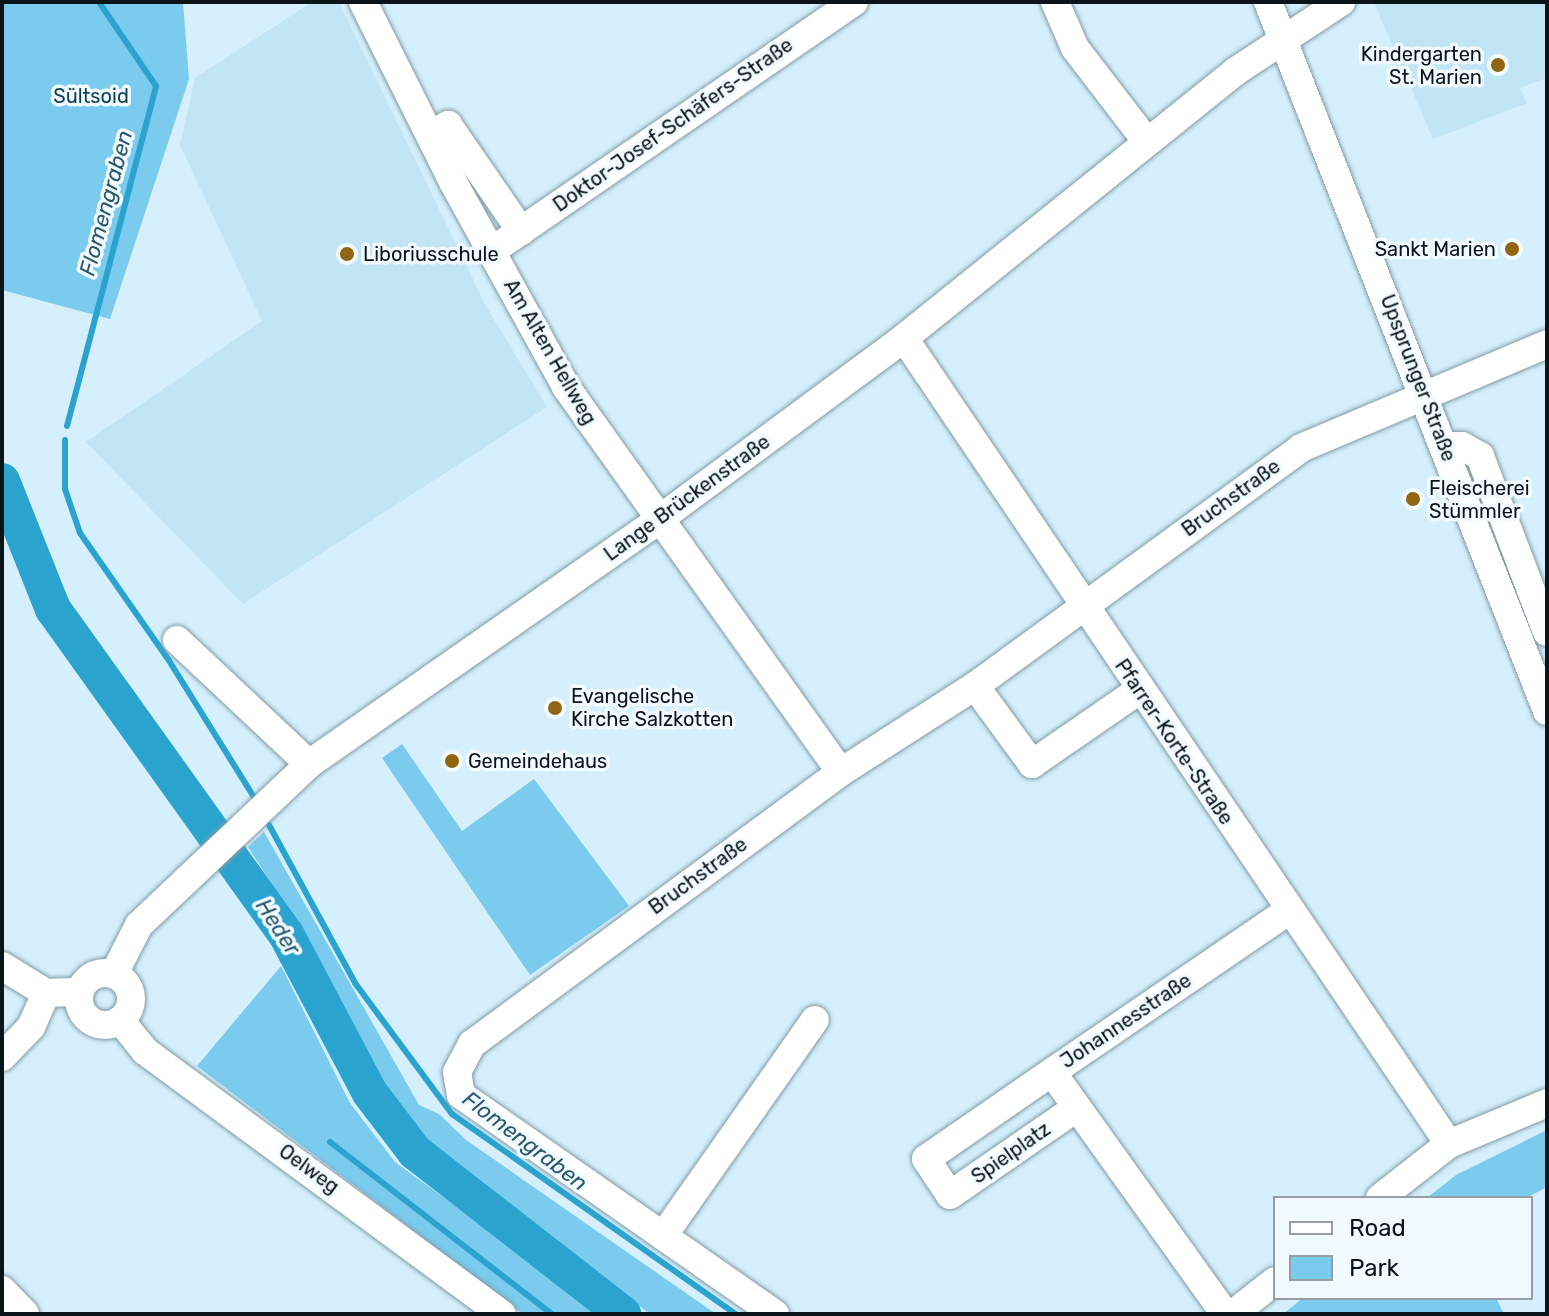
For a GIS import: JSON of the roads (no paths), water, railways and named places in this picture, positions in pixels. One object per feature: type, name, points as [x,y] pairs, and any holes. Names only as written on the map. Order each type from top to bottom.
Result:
[{"type":"street","name":"Am Alten Hellweg","points":[[363,2],[430,135],[566,387],[657,521],[841,772]]},
{"type":"street","name":"Doktor-Josef-Schäfers-Straße","points":[[493,250],[854,2]]},
{"type":"street","points":[[1055,2],[1075,48],[1147,142]]},
{"type":"street","name":"Upsprunger Straße","points":[[1268,2],[1444,446],[1539,660],[1547,711]]},
{"type":"street","name":"Lange Brückenstraße","points":[[114,974],[139,925],[309,764],[657,521],[904,338],[1147,142],[1283,39],[1341,2]]},
{"type":"street","points":[[430,135],[448,125],[521,231]]},
{"type":"street","name":"Pfarrer-Korte-Straße","points":[[904,338],[1138,691],[1449,1144]]},
{"type":"street","name":"Bruchstraße","points":[[663,1236],[461,1095],[457,1072],[472,1044],[841,772],[975,686],[1301,448],[1547,344]]},
{"type":"street","points":[[1444,446],[1462,446],[1480,456],[1547,632]]},
{"type":"street","points":[[177,640],[309,764]]},
{"type":"street","points":[[975,686],[1032,764],[1138,691]]},
{"type":"street","name":"Johannesstraße","points":[[1225,1314],[1052,1072],[1288,911]]},
{"type":"street","points":[[2,966],[46,993],[79,992]]},
{"type":"street","points":[[114,974],[131,995],[120,1020],[106,1025],[90,1020],[80,1007],[79,992],[93,975],[114,974]]},
{"type":"street","points":[[2,1057],[31,1027],[46,993]]},
{"type":"street","name":"Oelweg","points":[[120,1020],[145,1051],[502,1314]]},
{"type":"street","points":[[775,1314],[663,1236],[815,1020]]},
{"type":"street","name":"Spielplatz","points":[[1052,1072],[926,1159],[950,1195],[1076,1108]]},
{"type":"street","points":[[1383,1196],[1449,1144],[1547,1103]]},
{"type":"street","points":[[1233,1314],[1273,1283]]},
{"type":"street","points":[[2,1290],[25,1314]]},
{"type":"waterway","name":"Flomengraben","points":[[67,426],[156,86],[99,2]]},
{"type":"waterway","name":"Flomengraben","points":[[65,440],[65,489],[80,533],[168,659],[254,797]]},
{"type":"waterway","name":"Heder","points":[[2,481],[53,609],[286,934],[370,1093],[415,1152],[623,1314]]},
{"type":"waterway","name":"Flomengraben","points":[[269,825],[355,983],[452,1114],[736,1314]]},
{"type":"waterway","points":[[330,1142],[552,1314]]},
{"type":"place","name":"Kindergarten St. Marien","points":[[1498,65]]},
{"type":"place","name":"Sankt Marien","points":[[1512,249]]},
{"type":"place","name":"Liboriusschule","points":[[347,254]]},
{"type":"place","name":"Fleischerei Stümmler","points":[[1413,499]]},
{"type":"place","name":"Evangelische Kirche Salzkotten","points":[[555,708]]},
{"type":"place","name":"Gemeindehaus","points":[[452,761]]},
{"type":"park label","name":"Sültsoid","points":[[91,96]]}]
